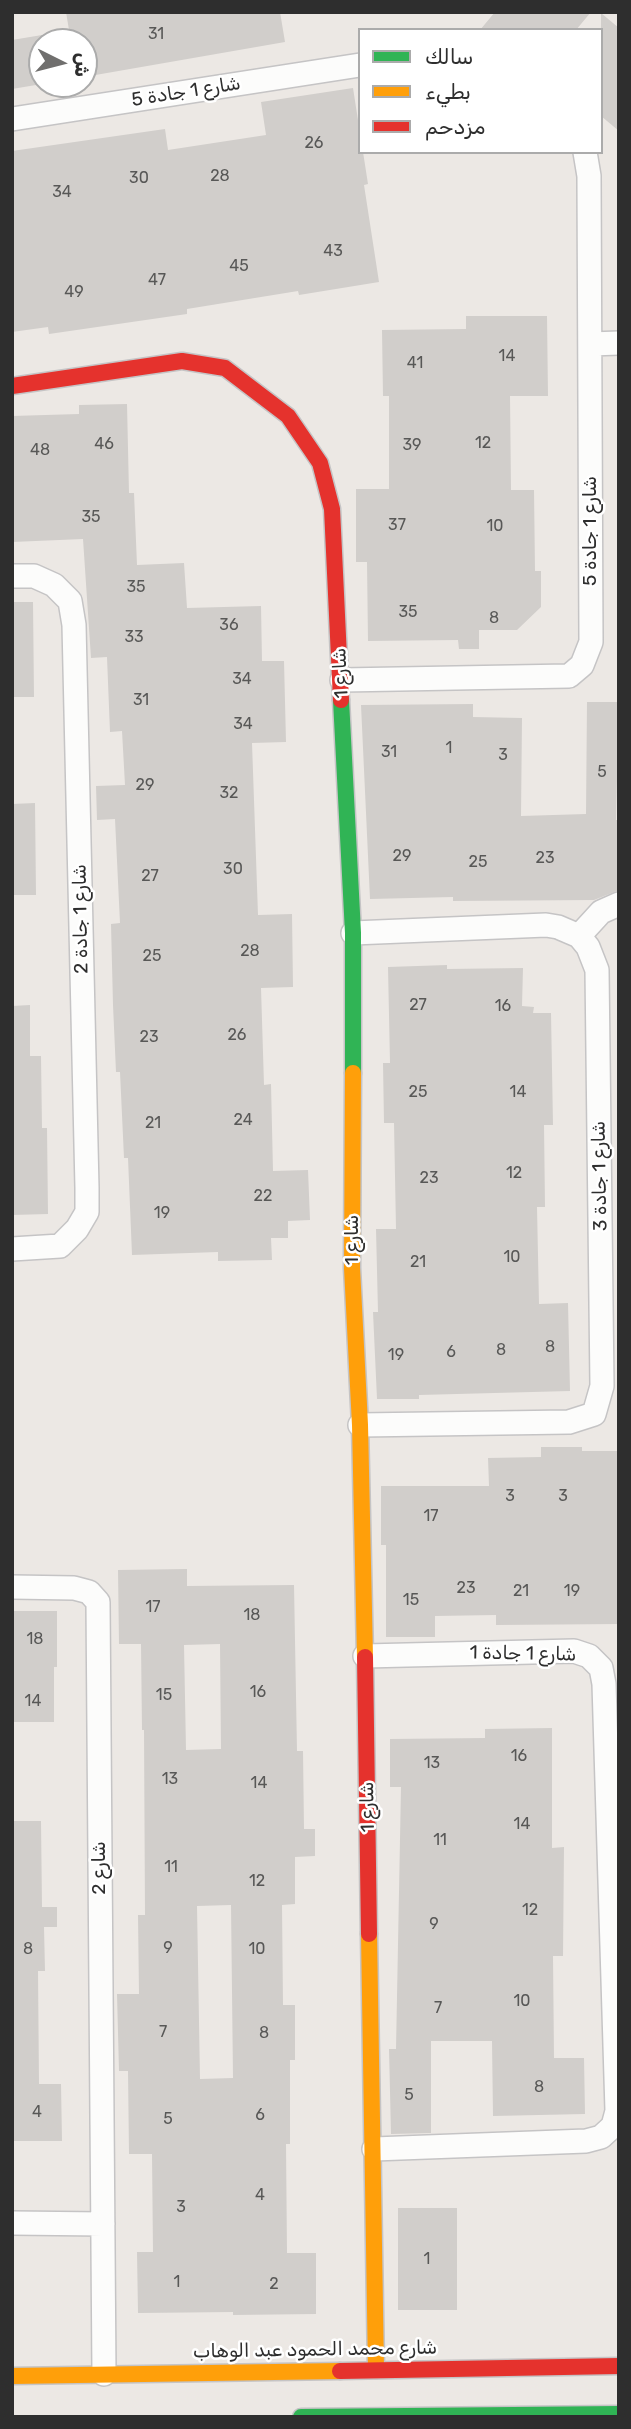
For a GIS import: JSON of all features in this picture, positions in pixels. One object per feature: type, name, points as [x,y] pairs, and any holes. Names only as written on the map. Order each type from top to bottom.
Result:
[{"type":"street","name":"شارع 1 جادة 5","points":[[12,119],[358,65]]},
{"type":"street","name":"شارع 1 جادة 5","points":[[342,680],[569,676],[582,665],[591,642],[591,344],[589,176],[585,154]]},
{"type":"street","points":[[591,344],[619,343]]},
{"type":"street","name":"شارع 1","points":[[12,386],[182,361],[225,368],[288,416],[320,463],[332,509],[353,933],[352,1268],[360,1425],[366,1656],[376,2370]]},
{"type":"street","name":"شارع 1 جادة 2","points":[[12,576],[34,576],[54,584],[70,601],[74,625],[87,1212],[77,1229],[60,1246],[12,1249]]},
{"type":"street","points":[[353,933],[546,925],[579,936],[601,912],[619,904]]},
{"type":"street","name":"شارع 1 جادة 3","points":[[360,1425],[569,1422],[594,1414],[602,1386],[597,970],[588,947],[579,936]]},
{"type":"street","name":"شارع 2","points":[[12,1587],[74,1588],[89,1592],[98,1602],[104,2374]]},
{"type":"street","name":"شارع 1 جادة 1","points":[[366,1656],[574,1651],[589,1656],[601,1668],[604,1684],[617,2111],[613,2126],[601,2137],[586,2141],[374,2150]]},
{"type":"street","points":[[12,2223],[103,2224]]},
{"type":"street","name":"شارع محمد الحمود عبد الوهاب","points":[[12,2376],[619,2366]]},
{"type":"street","points":[[579,2367],[586,2383]]},
{"type":"street","points":[[573,2414],[583,2400]]},
{"type":"street","points":[[301,2417],[619,2414]]},
{"type":"building","points":[[66,12],[280,12],[285,42],[98,75],[98,28],[69,28]]},
{"type":"building","points":[[495,12],[591,12],[578,28],[482,28]]},
{"type":"building","points":[[601,13],[619,28],[619,131],[603,118]]},
{"type":"building","points":[[28,37],[28,86],[12,89],[12,40]]},
{"type":"building","points":[[353,88],[358,120],[358,154],[363,154],[368,184],[364,185],[379,282],[299,295],[298,291],[187,309],[187,314],[49,334],[48,327],[12,332],[12,151],[165,129],[168,150],[266,135],[261,102]]},
{"type":"building","points":[[466,316],[547,316],[548,396],[510,396],[511,490],[534,490],[535,571],[541,571],[541,607],[517,630],[479,630],[479,649],[459,649],[458,640],[368,641],[367,562],[356,562],[356,489],[389,489],[389,396],[383,396],[382,330],[466,329]]},
{"type":"building","points":[[127,404],[129,493],[134,493],[137,565],[184,563],[187,608],[261,606],[262,661],[284,661],[286,742],[252,743],[258,915],[292,914],[293,987],[261,988],[264,1085],[271,1084],[273,1171],[308,1170],[310,1220],[288,1221],[288,1238],[271,1238],[272,1260],[218,1261],[218,1252],[132,1255],[128,1158],[124,1158],[120,1072],[116,1072],[113,1005],[111,924],[120,923],[115,819],[97,820],[96,786],[125,785],[122,731],[110,732],[107,657],[91,658],[83,539],[12,542],[12,416],[79,414],[79,405]]},
{"type":"building","points":[[12,602],[33,602],[34,697],[12,697]]},
{"type":"building","points":[[587,702],[619,702],[616,820],[619,820],[619,890],[594,900],[453,901],[453,897],[370,899],[361,705],[473,704],[473,717],[522,718],[521,816],[586,814]]},
{"type":"building","points":[[35,803],[36,895],[12,895],[12,804]]},
{"type":"building","points":[[447,965],[447,969],[523,968],[522,1006],[534,1007],[533,1013],[551,1013],[553,1125],[544,1125],[545,1207],[537,1207],[539,1304],[568,1303],[570,1391],[419,1395],[419,1399],[377,1399],[373,1312],[378,1312],[376,1229],[396,1229],[394,1123],[384,1123],[383,1063],[390,1063],[388,967]]},
{"type":"building","points":[[30,1005],[30,1056],[41,1056],[42,1128],[47,1128],[48,1214],[12,1215],[12,1006]]},
{"type":"building","points":[[541,1447],[619,1451],[619,1624],[496,1625],[496,1615],[435,1616],[435,1637],[386,1637],[386,1545],[381,1545],[381,1486],[489,1486],[488,1458],[541,1457]]},
{"type":"building","points":[[187,1569],[187,1586],[294,1585],[297,1751],[303,1751],[304,1829],[315,1829],[315,1856],[295,1857],[295,1904],[282,1905],[283,2005],[295,2005],[295,2060],[290,2060],[290,2144],[286,2144],[287,2253],[316,2253],[316,2314],[138,2313],[137,2252],[153,2252],[152,2154],[129,2154],[128,2071],[119,2071],[117,1994],[139,1994],[138,1915],[145,1915],[144,1730],[141,1644],[119,1644],[118,1570]],"holes":[[[220,1644],[221,1749],[186,1750],[184,1645]],[[231,1905],[233,2078],[200,2079],[197,1906]]]},
{"type":"building","points":[[12,1611],[57,1611],[54,1722],[12,1722]]},
{"type":"building","points":[[552,1728],[552,1848],[564,1847],[563,1956],[553,1956],[554,2058],[584,2058],[585,2114],[493,2116],[492,2041],[431,2041],[431,2133],[391,2134],[389,2049],[396,2049],[401,1787],[390,1787],[390,1739],[485,1738],[485,1729]]},
{"type":"building","points":[[12,1821],[41,1821],[42,1907],[57,1907],[57,1927],[44,1927],[45,1971],[38,1971],[39,2084],[61,2084],[62,2141],[12,2141]]},
{"type":"building","points":[[398,2208],[457,2208],[457,2310],[398,2310]]},
{"type":"traffic: fast","points":[[341,700],[353,933],[353,1073]]},
{"type":"traffic: fast","points":[[301,2417],[619,2414]]},
{"type":"traffic: slow","points":[[353,1073],[352,1268],[360,1425],[365,1657]]},
{"type":"traffic: slow","points":[[369,1934],[376,2370]]},
{"type":"traffic: slow","points":[[12,2376],[340,2371]]},
{"type":"traffic: jam","points":[[12,386],[182,361],[225,368],[288,416],[320,463],[332,509],[341,700]]},
{"type":"traffic: jam","points":[[365,1657],[369,1934]]},
{"type":"traffic: jam","points":[[340,2371],[619,2366]]}]
